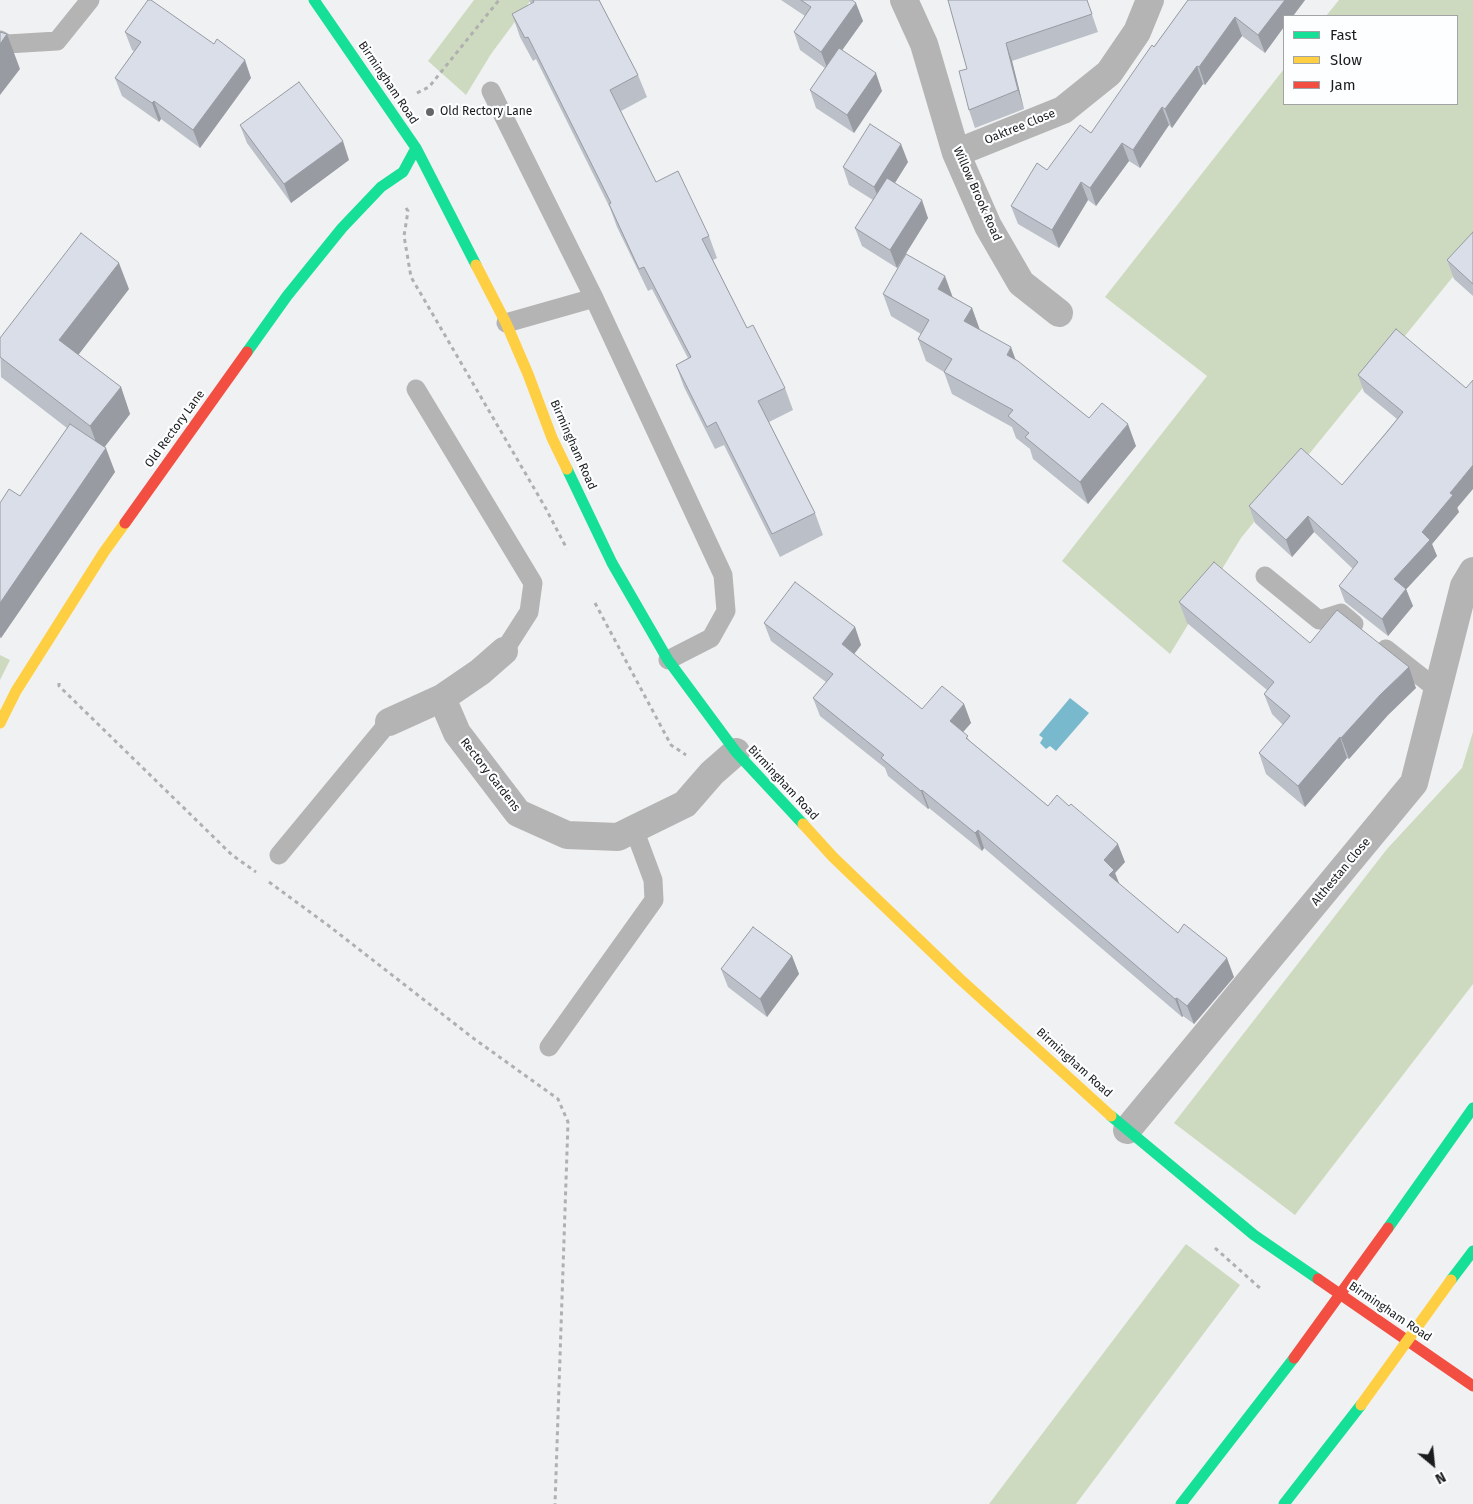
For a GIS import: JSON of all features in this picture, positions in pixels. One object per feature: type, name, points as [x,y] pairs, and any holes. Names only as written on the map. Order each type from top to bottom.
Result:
[{"type":"main road","name":"Birmingham Road","points":[[314,0],[416,148],[506,323],[552,438],[612,564],[668,660],[736,752],[833,857],[960,979],[1127,1130],[1254,1235],[1473,1386]]},
{"type":"main road","name":"Old Rectory Lane","points":[[0,723],[16,691],[104,552],[287,296],[342,228],[381,187],[403,172],[416,148]]},
{"type":"main road","points":[[1181,1504],[1294,1358],[1473,1108]]},
{"type":"main road","points":[[1284,1504],[1361,1405],[1473,1251]]},
{"type":"street","name":"Willow Brook Road","points":[[904,0],[924,44],[956,153],[988,226],[1021,283],[1059,313]]},
{"type":"street","name":"Oaktree Close","points":[[956,153],[1063,110],[1109,73],[1137,32],[1150,0]]},
{"type":"street","name":"Althestan Close","points":[[1127,1130],[1414,783],[1464,586],[1473,571]]},
{"type":"street","points":[[389,722],[442,698],[480,672],[504,651]]},
{"type":"street","name":"Rectory Gardens","points":[[442,698],[457,733],[518,813],[568,835],[618,837],[685,804],[712,773],[736,752]]},
{"type":"lane","points":[[0,40],[7,44],[57,42],[89,4],[90,0]]},
{"type":"lane","points":[[491,91],[594,298],[723,575],[726,611],[712,638],[668,660]]},
{"type":"lane","points":[[506,323],[594,298]]},
{"type":"lane","points":[[416,389],[523,563],[533,583],[528,612],[504,651]]},
{"type":"lane","points":[[1265,576],[1319,620],[1340,613],[1438,690]]},
{"type":"lane","points":[[279,855],[389,722]]},
{"type":"lane","points":[[549,1047],[654,900],[653,880],[634,829]]},
{"type":"path","points":[[387,107],[429,87],[499,0]]},
{"type":"path","points":[[395,177],[408,211],[404,236],[411,277],[481,397]]},
{"type":"path","points":[[48,640],[59,686],[232,855],[256,873]]},
{"type":"path","points":[[264,879],[329,926],[473,1038],[558,1099],[568,1122],[555,1504]]},
{"type":"green space","points":[[474,0],[531,0],[491,54],[466,95],[428,61]]},
{"type":"green space","points":[[1339,0],[1473,0],[1473,252],[1241,538],[1170,654],[1062,561],[1207,376],[1105,297],[1283,70],[1283,105],[1458,105],[1458,15],[1327,15]]},
{"type":"green space","points":[[0,655],[10,660],[0,680]]},
{"type":"green space","points":[[1473,732],[1473,984],[1295,1215],[1174,1123],[1387,849],[1462,768]]},
{"type":"green space","points":[[1186,1244],[1240,1285],[1076,1504],[989,1504]]},
{"type":"water","points":[[1070,698],[1089,713],[1056,751],[1050,746],[1046,749],[1040,743],[1043,738],[1039,735]]},
{"type":"building","points":[[148,0],[151,0],[214,44],[217,39],[245,60],[193,130],[154,101],[152,103],[115,78],[141,42],[125,32]]},
{"type":"building","points":[[533,0],[599,0],[638,75],[610,90],[656,182],[678,171],[709,236],[702,239],[747,328],[753,325],[785,388],[758,401],[815,513],[772,534],[716,422],[707,427],[676,365],[691,357],[644,267],[639,269],[609,204],[611,203],[528,37],[525,38],[512,14],[534,2]]},
{"type":"building","points":[[801,0],[852,0],[856,3],[821,52],[794,32],[811,7]]},
{"type":"building","points":[[948,0],[1087,0],[1092,14],[1006,43],[1018,90],[969,110],[959,71],[967,69]]},
{"type":"building","points":[[1188,0],[1285,0],[1258,35],[1235,17],[1199,67],[1197,66],[1165,109],[1162,107],[1133,150],[1122,143],[1090,188],[1081,182],[1052,230],[1011,206],[1037,163],[1047,170],[1080,125],[1091,133],[1152,45],[1154,47]]},
{"type":"building","points":[[0,32],[7,34],[0,44]]},
{"type":"building","points":[[839,48],[876,73],[847,115],[810,90]]},
{"type":"building","points":[[299,82],[343,141],[284,184],[240,125]]},
{"type":"building","points":[[870,124],[901,144],[874,187],[843,167]]},
{"type":"building","points":[[887,178],[922,200],[890,250],[855,228]]},
{"type":"building","points":[[1473,232],[1473,284],[1447,260]]},
{"type":"building","points":[[81,233],[119,263],[59,340],[121,387],[90,426],[0,357],[0,338]]},
{"type":"building","points":[[906,254],[945,276],[938,289],[972,308],[964,321],[1011,347],[1007,355],[1018,361],[1089,418],[1102,403],[1128,424],[1080,482],[1025,437],[1029,433],[1008,416],[1013,410],[944,372],[952,359],[918,339],[929,320],[883,294]]},
{"type":"building","points":[[1396,329],[1466,388],[1473,380],[1473,465],[1450,493],[1453,495],[1422,532],[1430,540],[1394,579],[1406,589],[1382,619],[1339,586],[1358,562],[1308,516],[1286,540],[1249,506],[1301,448],[1342,485],[1387,432],[1403,412],[1358,375]]},
{"type":"building","points":[[70,424],[106,448],[0,603],[0,503],[9,489],[20,496]]},
{"type":"building","points":[[1214,562],[1310,643],[1337,610],[1409,667],[1340,737],[1298,786],[1259,753],[1290,716],[1264,694],[1274,682],[1179,602]]},
{"type":"building","points":[[795,582],[855,627],[842,644],[922,709],[942,686],[964,704],[950,721],[968,736],[966,738],[1048,806],[1057,795],[1069,806],[1071,804],[1118,844],[1104,860],[1114,870],[1109,875],[1178,933],[1184,924],[1227,958],[1187,1006],[1177,998],[1175,999],[978,830],[975,833],[921,791],[881,758],[884,755],[813,698],[833,674],[764,623]]},
{"type":"building","points":[[753,927],[792,956],[760,999],[721,969]]},
{"type":"traffic: fast","points":[[314,0],[416,148],[476,265]]},
{"type":"traffic: fast","points":[[247,352],[287,296],[342,228],[381,187],[403,172],[416,148]]},
{"type":"traffic: fast","points":[[567,469],[612,563],[668,660],[736,752],[803,824]]},
{"type":"traffic: fast","points":[[1388,1228],[1473,1108]]},
{"type":"traffic: fast","points":[[1111,1116],[1254,1235],[1318,1279]]},
{"type":"traffic: fast","points":[[1451,1280],[1473,1251]]},
{"type":"traffic: fast","points":[[1181,1504],[1294,1358]]},
{"type":"traffic: fast","points":[[1284,1504],[1361,1405]]},
{"type":"traffic: slow","points":[[476,265],[506,323],[552,438],[567,469]]},
{"type":"traffic: slow","points":[[0,723],[16,691],[104,552],[125,523]]},
{"type":"traffic: slow","points":[[803,824],[833,857],[960,979],[1111,1116]]},
{"type":"traffic: slow","points":[[1361,1405],[1451,1280]]},
{"type":"traffic: jam","points":[[125,523],[247,352]]},
{"type":"traffic: jam","points":[[1294,1358],[1388,1228]]},
{"type":"traffic: jam","points":[[1318,1279],[1473,1386]]},
{"type":"place","name":"Old Rectory Lane","points":[[430,112]]}]
